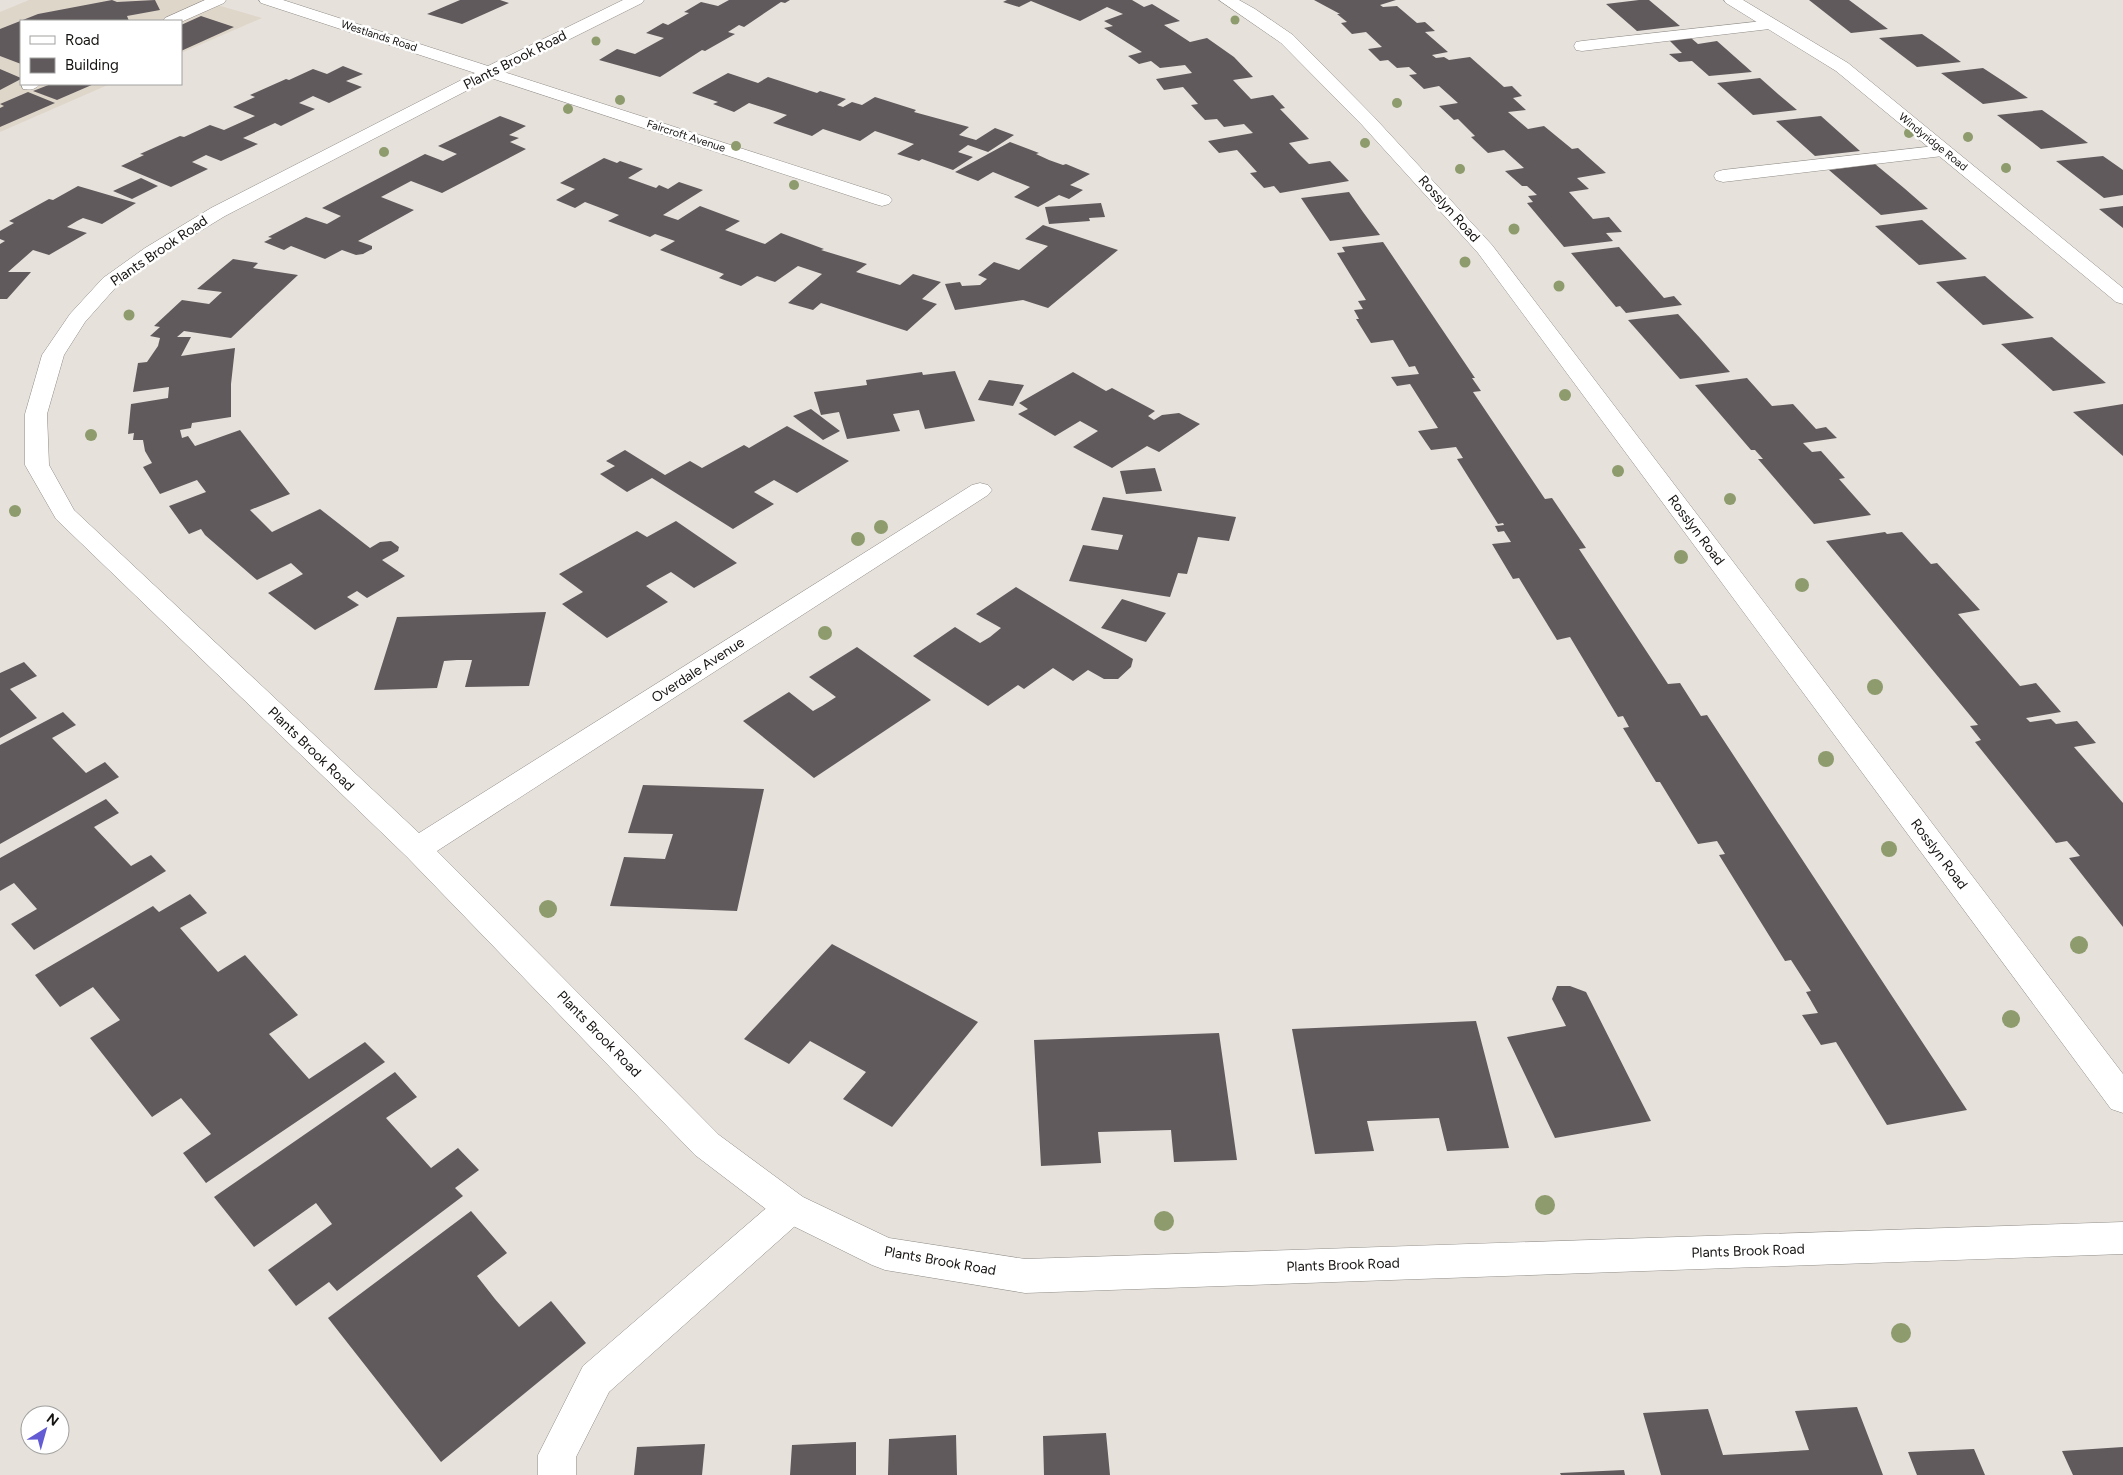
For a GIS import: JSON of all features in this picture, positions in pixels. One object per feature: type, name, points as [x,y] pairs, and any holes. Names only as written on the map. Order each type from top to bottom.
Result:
[{"type":"street","points":[[173,20],[218,0]]},
{"type":"street","name":"Westlands Road","points":[[267,0],[490,72]]},
{"type":"street","name":"Plants Brook Road","points":[[636,0],[490,72],[218,212],[152,252],[110,282],[77,318],[53,355],[36,414],[37,465],[64,514],[417,849],[707,1145],[791,1208],[885,1254],[1025,1276],[2123,1238]]},
{"type":"street","name":"Rosslyn Road","points":[[1227,0],[1249,12],[1287,39],[1368,121],[1485,249],[2123,1099]]},
{"type":"street","name":"Windyridge Road","points":[[1732,0],[1842,67],[2123,298]]},
{"type":"street","points":[[1582,46],[1772,25]]},
{"type":"street","name":"Faircroft Avenue","points":[[490,72],[882,200]]},
{"type":"street","points":[[1723,176],[1944,151]]},
{"type":"street","name":"Overdale Avenue","points":[[417,849],[980,490]]},
{"type":"street","points":[[557,1475],[557,1455],[596,1379],[791,1208]]},
{"type":"shaded area","points":[[29,0],[200,0],[262,18],[182,53],[182,20],[20,20],[20,85],[108,85],[0,132],[0,12]]},
{"type":"building","points":[[112,0],[117,2],[155,0],[160,10],[127,16],[129,20],[23,20],[38,14]]},
{"type":"building","points":[[460,0],[500,0],[509,3],[462,24],[427,14]]},
{"type":"building","points":[[729,0],[790,0],[785,3],[781,2],[744,27],[739,25],[728,32],[735,34],[705,51],[702,50],[660,77],[599,60],[617,49],[635,54],[664,38],[646,33],[663,23],[668,25],[689,13],[684,12],[701,2],[718,6]]},
{"type":"building","points":[[1007,0],[1132,0],[1144,7],[1152,4],[1180,21],[1164,25],[1190,42],[1207,38],[1234,57],[1253,77],[1233,80],[1251,99],[1273,95],[1285,108],[1280,109],[1309,139],[1289,143],[1298,153],[1309,164],[1330,161],[1349,181],[1280,193],[1274,186],[1264,188],[1250,173],[1257,172],[1237,150],[1219,153],[1208,141],[1253,133],[1244,124],[1224,127],[1217,119],[1205,120],[1191,105],[1198,104],[1183,87],[1164,90],[1156,79],[1192,73],[1185,65],[1160,68],[1151,61],[1139,64],[1128,56],[1142,52],[1104,28],[1113,26],[1104,21],[1123,14],[1107,7],[1080,21],[1031,1],[1019,7],[1003,2]]},
{"type":"building","points":[[1314,0],[1396,0],[1380,5],[1383,7],[1397,6],[1417,23],[1425,22],[1435,31],[1425,32],[1448,52],[1432,55],[1436,58],[1444,57],[1449,60],[1470,57],[1504,87],[1512,86],[1522,96],[1513,98],[1526,110],[1508,112],[1528,129],[1544,126],[1572,149],[1578,148],[1606,173],[1577,178],[1589,189],[1569,192],[1593,219],[1609,217],[1622,232],[1606,233],[1613,241],[1564,247],[1527,203],[1533,202],[1528,196],[1537,195],[1527,186],[1522,186],[1505,171],[1524,168],[1504,150],[1488,153],[1471,137],[1475,136],[1458,119],[1454,120],[1439,106],[1458,103],[1439,86],[1424,89],[1409,75],[1417,74],[1409,67],[1397,68],[1388,60],[1380,61],[1368,49],[1382,47],[1366,32],[1352,34],[1341,23],[1347,22],[1337,14],[1340,14]]},
{"type":"building","points":[[1649,0],[1680,26],[1637,31],[1606,4]]},
{"type":"building","points":[[1809,0],[1849,0],[1888,29],[1851,33]]},
{"type":"building","points":[[201,16],[234,27],[182,51],[182,25]]},
{"type":"building","points":[[20,21],[20,64],[0,56],[0,29]]},
{"type":"building","points":[[1922,34],[1961,62],[1917,67],[1879,38]]},
{"type":"building","points":[[1691,38],[1698,44],[1717,41],[1752,72],[1709,76],[1692,61],[1679,62],[1669,54],[1682,53],[1669,40]]},
{"type":"building","points":[[343,66],[363,74],[346,81],[362,87],[329,103],[313,96],[299,103],[315,109],[281,126],[275,123],[243,138],[258,144],[221,161],[206,155],[192,162],[208,169],[171,187],[121,166],[144,155],[140,154],[180,136],[184,137],[210,125],[224,130],[255,116],[233,107],[255,97],[250,95],[313,69],[327,74]]},
{"type":"building","points":[[1983,68],[2028,98],[1983,104],[1941,73]]},
{"type":"building","points":[[0,69],[20,78],[20,80],[0,90]]},
{"type":"building","points":[[728,73],[758,83],[768,77],[817,93],[820,91],[846,99],[837,105],[843,107],[852,102],[862,105],[875,97],[916,110],[914,112],[969,127],[959,135],[976,140],[995,128],[1014,135],[988,152],[968,145],[958,152],[973,157],[953,170],[922,159],[919,161],[897,154],[914,144],[875,131],[860,141],[823,129],[812,136],[773,123],[787,115],[749,103],[734,112],[713,104],[718,102],[692,93]]},
{"type":"building","points":[[1760,78],[1797,110],[1753,115],[1717,83]]},
{"type":"building","points":[[48,85],[92,85],[57,100],[33,91]]},
{"type":"building","points":[[28,92],[55,103],[0,127],[0,108],[4,106],[0,104]]},
{"type":"building","points":[[2042,110],[2088,143],[2041,149],[1997,115]]},
{"type":"building","points":[[500,116],[526,126],[509,135],[519,138],[510,142],[526,149],[442,193],[411,181],[381,197],[414,210],[358,241],[372,246],[372,249],[363,254],[356,255],[342,250],[325,259],[291,246],[284,250],[264,242],[272,238],[268,237],[306,217],[327,224],[341,216],[322,208],[425,154],[443,161],[457,154],[438,146]]},
{"type":"building","points":[[1821,116],[1860,151],[1815,156],[1776,121]]},
{"type":"building","points":[[1010,142],[1039,153],[1036,154],[1049,160],[1063,165],[1066,164],[1090,174],[1070,185],[1083,190],[1069,199],[1059,195],[1038,207],[1014,197],[1030,187],[993,172],[978,181],[955,172]]},
{"type":"building","points":[[2103,156],[2123,170],[2123,195],[2104,198],[2056,161]]},
{"type":"building","points":[[604,158],[643,169],[628,178],[656,188],[659,185],[668,189],[679,182],[703,190],[663,215],[678,220],[700,206],[740,221],[725,230],[765,244],[781,233],[824,249],[821,250],[867,264],[856,272],[900,285],[913,274],[941,282],[922,299],[937,304],[907,331],[821,303],[813,310],[788,303],[822,274],[798,266],[775,282],[757,276],[741,286],[719,278],[724,274],[660,250],[675,241],[655,234],[650,237],[608,221],[619,215],[585,202],[575,208],[556,200],[575,189],[560,183]]},
{"type":"building","points":[[1875,164],[1928,209],[1881,215],[1829,170]]},
{"type":"building","points":[[141,178],[158,186],[132,199],[113,191]]},
{"type":"building","points":[[78,186],[136,203],[102,224],[83,218],[77,221],[67,227],[87,233],[49,255],[33,250],[8,272],[31,272],[7,299],[0,299],[0,244],[5,241],[0,239],[0,231],[14,223],[9,221],[49,199],[53,200]]},
{"type":"building","points":[[1349,192],[1380,235],[1330,241],[1301,198]]},
{"type":"building","points":[[1101,203],[1105,217],[1089,218],[1090,221],[1049,224],[1045,207]]},
{"type":"building","points":[[2123,206],[2123,228],[2099,209]]},
{"type":"building","points":[[1922,220],[1967,259],[1919,265],[1875,226]]},
{"type":"building","points":[[1043,225],[1118,250],[1048,308],[1023,300],[955,310],[945,284],[960,282],[962,286],[980,285],[987,279],[978,275],[994,262],[1019,270],[1048,246],[1025,239]]},
{"type":"building","points":[[1383,242],[1475,378],[1472,378],[1481,391],[1473,392],[1545,499],[1552,498],[1586,548],[1579,549],[1668,684],[1680,683],[1701,716],[1707,715],[1967,1110],[1887,1125],[1836,1042],[1821,1045],[1802,1015],[1818,1013],[1806,992],[1811,991],[1791,960],[1785,961],[1719,855],[1725,854],[1717,841],[1698,844],[1660,782],[1656,782],[1623,728],[1629,727],[1623,716],[1618,717],[1570,637],[1557,640],[1519,578],[1513,579],[1492,544],[1511,542],[1504,531],[1498,532],[1495,526],[1504,525],[1503,523],[1498,524],[1457,459],[1463,458],[1456,447],[1431,450],[1418,431],[1438,428],[1410,384],[1397,386],[1391,377],[1419,374],[1415,366],[1409,367],[1393,340],[1371,343],[1356,319],[1359,319],[1354,310],[1363,309],[1358,301],[1366,300],[1337,253],[1345,252],[1342,247]]},
{"type":"building","points":[[1619,247],[1664,298],[1674,296],[1682,305],[1626,313],[1620,306],[1616,307],[1571,253]]},
{"type":"building","points":[[233,259],[258,263],[253,268],[298,275],[231,338],[184,331],[177,337],[191,337],[181,356],[235,348],[231,384],[231,417],[192,423],[191,428],[180,430],[182,438],[188,436],[195,446],[240,430],[290,494],[250,510],[272,532],[320,509],[370,548],[380,542],[391,541],[399,547],[398,551],[382,560],[405,576],[367,598],[357,591],[347,597],[359,605],[315,630],[268,593],[303,574],[291,563],[257,580],[205,535],[201,529],[189,534],[169,506],[206,492],[197,480],[160,494],[143,467],[152,463],[145,451],[143,440],[133,440],[134,433],[128,434],[131,404],[168,398],[169,387],[133,392],[138,363],[147,362],[158,346],[160,338],[150,336],[160,327],[154,326],[182,300],[209,304],[222,292],[197,289]]},
{"type":"building","points":[[1985,276],[2034,318],[1983,325],[1936,282]]},
{"type":"building","points":[[1678,314],[1730,372],[1680,379],[1628,320]]},
{"type":"building","points":[[2052,337],[2106,383],[2053,391],[2001,344]]},
{"type":"building","points":[[955,371],[975,421],[925,429],[919,410],[893,414],[900,431],[847,439],[839,412],[821,415],[814,392],[867,385],[866,380],[922,372],[923,375]]},
{"type":"building","points":[[1073,372],[1106,391],[1112,388],[1155,411],[1148,416],[1154,420],[1162,415],[1179,413],[1200,424],[1159,452],[1147,446],[1112,468],[1073,447],[1098,431],[1080,421],[1055,436],[1018,414],[1028,409],[1019,403]]},
{"type":"building","points":[[1747,378],[1772,406],[1793,404],[1816,429],[1826,427],[1837,438],[1803,443],[1812,452],[1821,451],[1845,478],[1839,479],[1871,515],[1814,524],[1758,459],[1763,459],[1755,450],[1751,450],[1695,385]]},
{"type":"building","points":[[989,380],[1024,385],[1013,406],[978,400]]},
{"type":"building","points":[[2123,404],[2123,456],[2073,412]]},
{"type":"building","points":[[811,409],[840,431],[823,440],[793,416]]},
{"type":"building","points":[[787,426],[849,461],[797,493],[774,480],[754,492],[774,504],[733,529],[652,478],[627,492],[600,474],[615,466],[606,461],[625,450],[665,475],[690,461],[702,468],[744,445],[749,448]]},
{"type":"building","points":[[1155,468],[1162,491],[1126,494],[1120,471]]},
{"type":"building","points":[[1103,497],[1236,517],[1229,541],[1198,537],[1187,574],[1178,573],[1170,597],[1069,581],[1083,545],[1118,550],[1123,535],[1091,530]]},
{"type":"building","points":[[676,521],[737,563],[694,588],[671,572],[646,586],[668,602],[607,638],[562,604],[583,592],[559,574],[637,531],[647,537]]},
{"type":"building","points":[[1885,532],[1887,534],[1902,532],[1931,564],[1937,563],[1980,610],[1958,614],[2020,686],[2036,683],[2061,712],[2026,718],[2030,722],[2051,719],[2056,724],[2077,721],[2096,743],[2074,747],[2123,803],[2123,927],[2069,858],[2080,856],[2067,841],[2056,843],[1975,742],[1981,740],[1970,726],[1978,725],[1826,541]]},
{"type":"building","points":[[1016,587],[1133,659],[1131,667],[1118,679],[1104,679],[1088,670],[1073,681],[1053,668],[1024,689],[1018,685],[988,706],[913,656],[955,627],[980,643],[990,637],[1001,628],[976,614]]},
{"type":"building","points":[[1122,599],[1166,613],[1146,642],[1101,628]]},
{"type":"building","points":[[546,612],[529,686],[465,687],[472,660],[457,660],[444,661],[437,688],[374,690],[397,617]]},
{"type":"building","points":[[857,647],[931,700],[814,778],[743,721],[789,692],[813,711],[836,697],[809,677]]},
{"type":"building","points":[[24,662],[37,676],[10,689],[37,718],[0,738],[0,673]]},
{"type":"building","points":[[63,712],[76,725],[52,738],[86,773],[105,762],[119,777],[0,844],[0,745]]},
{"type":"building","points":[[643,785],[764,789],[737,911],[610,906],[624,857],[665,859],[673,834],[628,833]]},
{"type":"building","points":[[106,799],[119,813],[94,827],[131,866],[151,855],[166,871],[34,950],[11,924],[37,909],[14,883],[0,891],[0,858]]},
{"type":"building","points":[[190,894],[207,913],[180,928],[218,972],[245,955],[298,1015],[269,1034],[309,1079],[365,1042],[385,1062],[206,1183],[183,1153],[211,1134],[181,1098],[152,1117],[90,1038],[120,1020],[93,987],[60,1007],[35,975],[153,906],[159,912]]},
{"type":"building","points":[[832,944],[978,1022],[892,1127],[843,1099],[866,1072],[810,1041],[789,1064],[744,1039]]},
{"type":"building","points":[[1557,986],[1570,986],[1586,992],[1651,1121],[1555,1138],[1507,1037],[1566,1026],[1552,999]]},
{"type":"building","points":[[1476,1021],[1509,1148],[1447,1151],[1439,1118],[1367,1121],[1374,1151],[1315,1154],[1292,1029]]},
{"type":"building","points":[[1219,1033],[1237,1160],[1174,1162],[1171,1130],[1098,1132],[1101,1163],[1041,1166],[1034,1040]]},
{"type":"building","points":[[395,1072],[417,1097],[386,1118],[431,1168],[458,1148],[479,1170],[455,1188],[463,1196],[337,1291],[329,1282],[296,1306],[268,1270],[332,1224],[316,1203],[254,1247],[214,1197]]},
{"type":"building","points":[[471,1211],[507,1253],[477,1276],[519,1327],[551,1301],[586,1343],[441,1462],[328,1318]]},
{"type":"building","points":[[1857,1407],[1883,1475],[1661,1475],[1643,1413],[1708,1409],[1723,1455],[1809,1450],[1795,1411]]},
{"type":"building","points":[[1106,1433],[1110,1475],[1044,1475],[1043,1436]]},
{"type":"building","points":[[956,1435],[957,1475],[888,1475],[889,1439]]},
{"type":"building","points":[[856,1442],[856,1475],[790,1475],[792,1445]]},
{"type":"building","points":[[705,1444],[702,1475],[634,1475],[637,1447]]},
{"type":"building","points":[[2123,1447],[2123,1475],[2073,1475],[2062,1451]]},
{"type":"building","points":[[1974,1449],[1985,1475],[1917,1475],[1908,1452]]},
{"type":"building","points":[[1624,1470],[1625,1475],[1561,1475],[1560,1473]]}]
